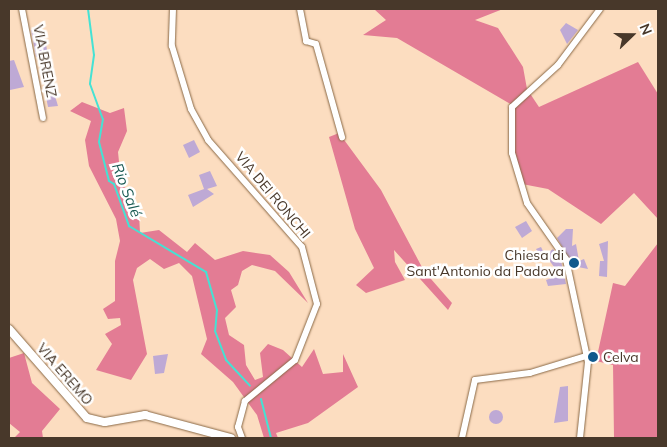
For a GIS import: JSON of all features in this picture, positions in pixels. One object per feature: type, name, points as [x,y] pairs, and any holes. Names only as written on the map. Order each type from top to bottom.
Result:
[{"type":"street","name":"VIA BRENZ","points":[[22,9],[43,118]]},
{"type":"street","name":"VIA DEI RONCHI","points":[[172,9],[172,46],[190,108],[208,140],[302,247],[317,304],[295,360],[245,401],[238,427],[242,438]]},
{"type":"street","points":[[300,9],[306,41],[316,44],[342,137]]},
{"type":"street","points":[[580,438],[586,356],[566,259],[524,195],[512,154],[512,107],[558,66],[600,9]]},
{"type":"street","name":"VIA EREMO","points":[[9,329],[87,418],[105,422],[145,415],[225,437]]},
{"type":"street","points":[[462,438],[475,380],[530,374],[586,356]]},
{"type":"shaded area","points":[[374,9],[503,9],[475,20],[498,28],[523,67],[527,89],[539,107],[638,62],[658,94],[658,219],[634,193],[601,224],[548,189],[522,184],[515,153],[514,106],[397,38],[363,35],[386,20]]},
{"type":"shaded area","points":[[82,102],[110,113],[124,108],[127,131],[118,152],[121,181],[139,213],[140,233],[159,230],[187,252],[195,243],[215,260],[243,251],[270,255],[289,272],[308,303],[275,271],[252,265],[242,271],[238,285],[231,290],[236,307],[225,318],[229,335],[244,345],[246,365],[255,380],[263,377],[260,353],[268,344],[283,350],[302,367],[314,349],[323,374],[343,372],[343,354],[358,387],[308,423],[276,433],[278,438],[264,438],[257,415],[233,382],[201,354],[207,339],[192,276],[179,263],[164,269],[150,259],[137,268],[133,280],[147,354],[131,380],[96,370],[112,344],[105,334],[121,325],[120,318],[108,319],[103,309],[115,301],[115,261],[120,241],[116,219],[89,166],[85,140],[91,121],[70,111]]},
{"type":"shaded area","points":[[339,133],[381,190],[424,271],[452,303],[448,310],[394,250],[395,262],[405,280],[366,293],[356,285],[374,268],[355,229],[329,137]]},
{"type":"shaded area","points":[[658,243],[658,438],[614,438],[613,365],[596,361],[613,283],[625,286]]},
{"type":"shaded area","points":[[24,353],[32,383],[60,409],[42,431],[43,438],[14,438],[20,432],[9,423],[9,358]]},
{"type":"building","points":[[566,23],[578,30],[567,44],[560,30]]},
{"type":"building","points":[[38,29],[40,41],[46,44],[48,56],[36,57],[31,30]]},
{"type":"building","points":[[14,60],[24,87],[10,90],[9,61]]},
{"type":"building","points":[[52,86],[58,106],[48,107],[44,87]]},
{"type":"building","points":[[194,140],[200,152],[189,158],[183,145]]},
{"type":"building","points":[[210,171],[217,186],[207,189],[214,194],[193,207],[188,195],[204,189],[199,175]]},
{"type":"building","points":[[526,221],[532,231],[522,238],[515,227]]},
{"type":"building","points":[[566,229],[573,229],[572,246],[576,244],[579,261],[584,259],[588,269],[573,266],[557,238]]},
{"type":"building","points":[[608,241],[607,277],[599,276],[600,261],[604,261],[599,244]]},
{"type":"building","points":[[541,247],[545,255],[553,249],[561,261],[566,284],[548,286],[546,280],[560,275],[546,256],[542,259],[536,249]]},
{"type":"building","points":[[168,354],[164,373],[155,374],[153,356]]},
{"type":"building","points":[[568,386],[568,421],[554,423],[560,387]]},
{"type":"building","points":[[496,410],[501,412],[503,417],[501,422],[496,424],[491,422],[489,417],[491,412]]},
{"type":"waterway","name":"Rio Salé","points":[[88,9],[94,55],[90,84],[103,119],[99,142],[109,181],[114,184],[129,226],[206,272],[217,310],[215,331],[226,360],[250,386]]},
{"type":"waterway","name":"Rio Salé","points":[[261,399],[271,438]]},
{"type":"place","name":"Chiesa di Sant'Antonio da Padova","points":[[574,263]]},
{"type":"place","name":"Celva","points":[[593,357]]}]
